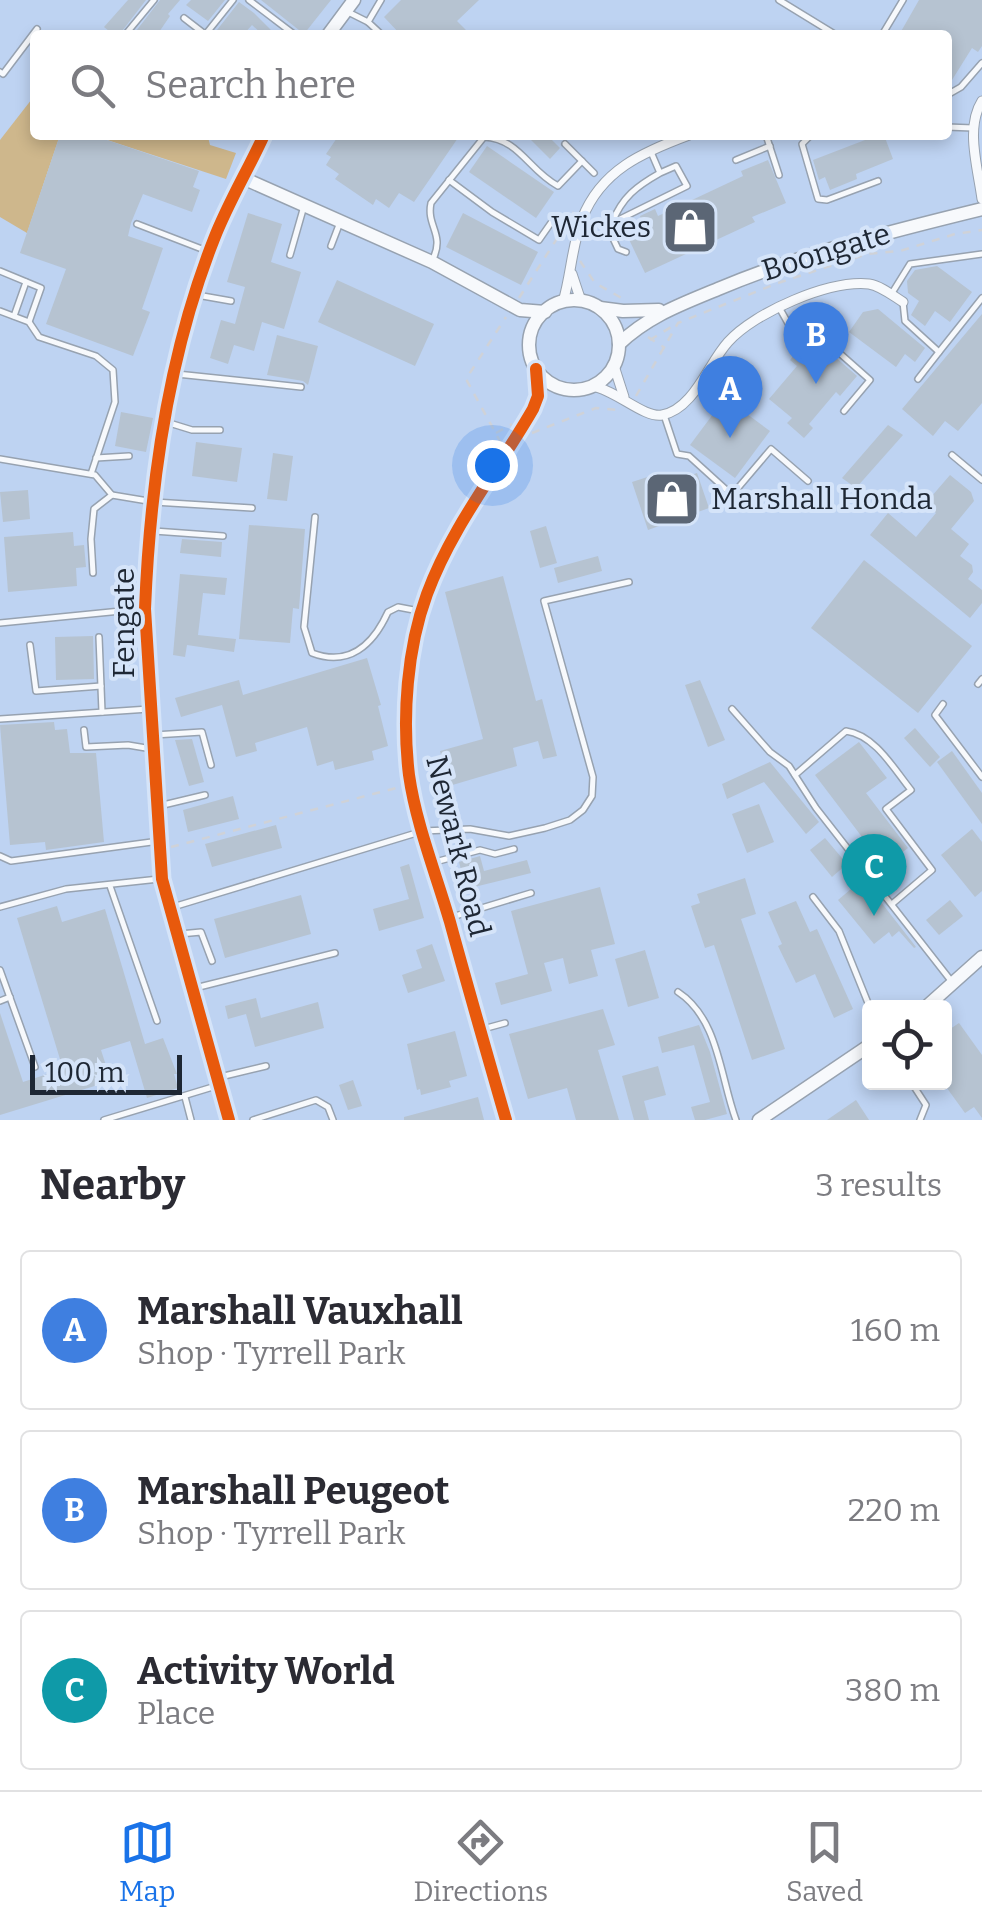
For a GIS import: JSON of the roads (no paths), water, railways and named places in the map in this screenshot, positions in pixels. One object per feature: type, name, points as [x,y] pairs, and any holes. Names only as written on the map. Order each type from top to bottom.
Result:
[{"type":"street","points":[[332,30],[350,6]]},
{"type":"street","points":[[982,101],[974,114],[973,128],[979,144],[982,199]]},
{"type":"street","name":"Fengate","points":[[229,1120],[162,879],[145,609],[154,502],[174,374],[194,295],[210,252],[262,140]]},
{"type":"street","points":[[563,302],[582,220],[590,202],[626,162],[675,140]]},
{"type":"street","points":[[245,179],[432,262],[517,308],[545,312]]},
{"type":"street","name":"Boongate","points":[[619,344],[640,325],[674,307],[764,270],[860,240],[982,209]]},
{"type":"street","points":[[572,271],[581,301]]},
{"type":"street","points":[[533,408],[555,394],[592,386],[627,400],[646,413],[664,415],[686,402],[716,356],[740,330],[778,307],[805,296],[858,284],[874,284],[903,302]]},
{"type":"street","points":[[530,343],[537,321],[563,302],[581,301],[597,307],[613,322],[619,344],[614,366],[627,400]]},
{"type":"street","name":"Boongate","points":[[597,307],[632,311],[674,307]]},
{"type":"street","points":[[517,308],[536,369],[555,386],[567,390]]},
{"type":"street","points":[[592,386],[614,366]]},
{"type":"street","name":"Newark Road","points":[[506,1120],[411,784],[410,671],[422,611],[449,546],[533,408],[536,369]]},
{"type":"street","points":[[934,1000],[982,957]]},
{"type":"street","points":[[759,1120],[862,1050]]},
{"type":"lane","points":[[129,30],[154,0]]},
{"type":"lane","points":[[210,30],[234,0]]},
{"type":"lane","points":[[249,0],[288,30]]},
{"type":"lane","points":[[368,22],[381,0]]},
{"type":"lane","points":[[779,0],[828,30]]},
{"type":"lane","points":[[885,30],[903,0]]},
{"type":"lane","points":[[350,6],[377,30]]},
{"type":"lane","points":[[184,18],[200,30]]},
{"type":"lane","points":[[0,72],[30,38]]},
{"type":"lane","points":[[952,92],[982,64]]},
{"type":"lane","points":[[952,126],[973,128]]},
{"type":"lane","points":[[432,262],[439,239],[429,213],[432,203],[482,140]]},
{"type":"lane","points":[[504,140],[558,186],[582,161]]},
{"type":"lane","points":[[768,140],[780,175]]},
{"type":"lane","points":[[806,140],[802,144],[818,199],[827,200],[878,180]]},
{"type":"lane","points":[[565,144],[594,174]]},
{"type":"lane","points":[[736,160],[770,146]]},
{"type":"lane","points":[[650,149],[660,173]]},
{"type":"lane","points":[[612,223],[687,186],[676,166],[634,187],[618,208],[612,223],[610,234],[618,249],[626,252]]},
{"type":"lane","points":[[449,180],[539,240],[554,220]]},
{"type":"lane","points":[[290,255],[304,204]]},
{"type":"lane","points":[[331,246],[341,220]]},
{"type":"lane","points":[[137,224],[210,252]]},
{"type":"lane","points":[[891,294],[910,264],[982,254]]},
{"type":"lane","points":[[0,272],[41,288],[29,322]]},
{"type":"lane","points":[[14,316],[26,282]]},
{"type":"lane","points":[[194,295],[231,300]]},
{"type":"lane","points":[[918,379],[982,298]]},
{"type":"lane","points":[[903,302],[905,320],[939,352]]},
{"type":"lane","points":[[778,307],[790,325],[810,326],[870,380],[844,411]]},
{"type":"lane","points":[[0,311],[29,322],[39,337],[96,356],[113,370],[115,402],[90,474]]},
{"type":"lane","points":[[174,374],[302,387]]},
{"type":"lane","points":[[664,415],[677,454],[688,456],[732,495],[771,449],[808,481]]},
{"type":"lane","points":[[166,422],[192,430],[220,430]]},
{"type":"lane","points":[[952,455],[982,480]]},
{"type":"lane","points":[[96,458],[130,456]]},
{"type":"lane","points":[[0,458],[95,475],[112,494],[154,502],[252,508]]},
{"type":"lane","points":[[93,573],[94,509],[112,494]]},
{"type":"lane","points":[[315,517],[304,627],[312,654],[326,658],[358,653],[382,626],[388,612],[398,607],[422,611]]},
{"type":"lane","points":[[151,531],[223,536]]},
{"type":"lane","points":[[170,908],[423,831],[470,829],[509,836],[570,820],[592,796],[593,777],[544,601],[629,582]]},
{"type":"lane","points":[[0,623],[145,609]]},
{"type":"lane","points":[[99,638],[102,712]]},
{"type":"lane","points":[[30,644],[36,692],[101,686]]},
{"type":"lane","points":[[943,704],[935,715],[982,776]]},
{"type":"lane","points":[[0,719],[149,709]]},
{"type":"lane","points":[[732,709],[795,775],[816,808],[954,984]]},
{"type":"lane","points":[[84,730],[86,747],[128,746],[202,732],[212,765]]},
{"type":"lane","points":[[795,775],[846,730],[874,744],[911,790],[886,810],[932,870],[892,904]]},
{"type":"lane","points":[[156,806],[206,795]]},
{"type":"lane","points":[[0,856],[11,860],[159,846]]},
{"type":"lane","points":[[432,863],[480,850],[495,854],[514,849]]},
{"type":"lane","points":[[0,907],[66,889],[162,879]]},
{"type":"lane","points":[[110,886],[157,1021]]},
{"type":"lane","points":[[449,918],[531,893]]},
{"type":"lane","points":[[813,897],[839,931],[867,1000]]},
{"type":"lane","points":[[178,935],[201,932],[212,960]]},
{"type":"lane","points":[[192,989],[335,953]]},
{"type":"lane","points":[[0,970],[35,1067]]},
{"type":"lane","points":[[678,992],[690,1000],[706,1021],[736,1120]]},
{"type":"lane","points":[[0,1001],[10,998]]},
{"type":"lane","points":[[480,1030],[505,1023]]},
{"type":"lane","points":[[104,1120],[185,1097],[266,1066]]},
{"type":"lane","points":[[916,1090],[926,1105],[920,1120]]},
{"type":"lane","points":[[185,1097],[191,1120]]},
{"type":"lane","points":[[253,1120],[316,1100],[328,1107],[333,1120]]},
{"type":"place","name":"Wickes","points":[[690,227]]},
{"type":"place","name":"Marshall Peugeot","points":[[816,384]]},
{"type":"place","name":"Marshall Vauxhall","points":[[730,438]]},
{"type":"place","name":"Marshall Honda","points":[[672,499]]},
{"type":"place","name":"Activity World","points":[[874,916]]}]
